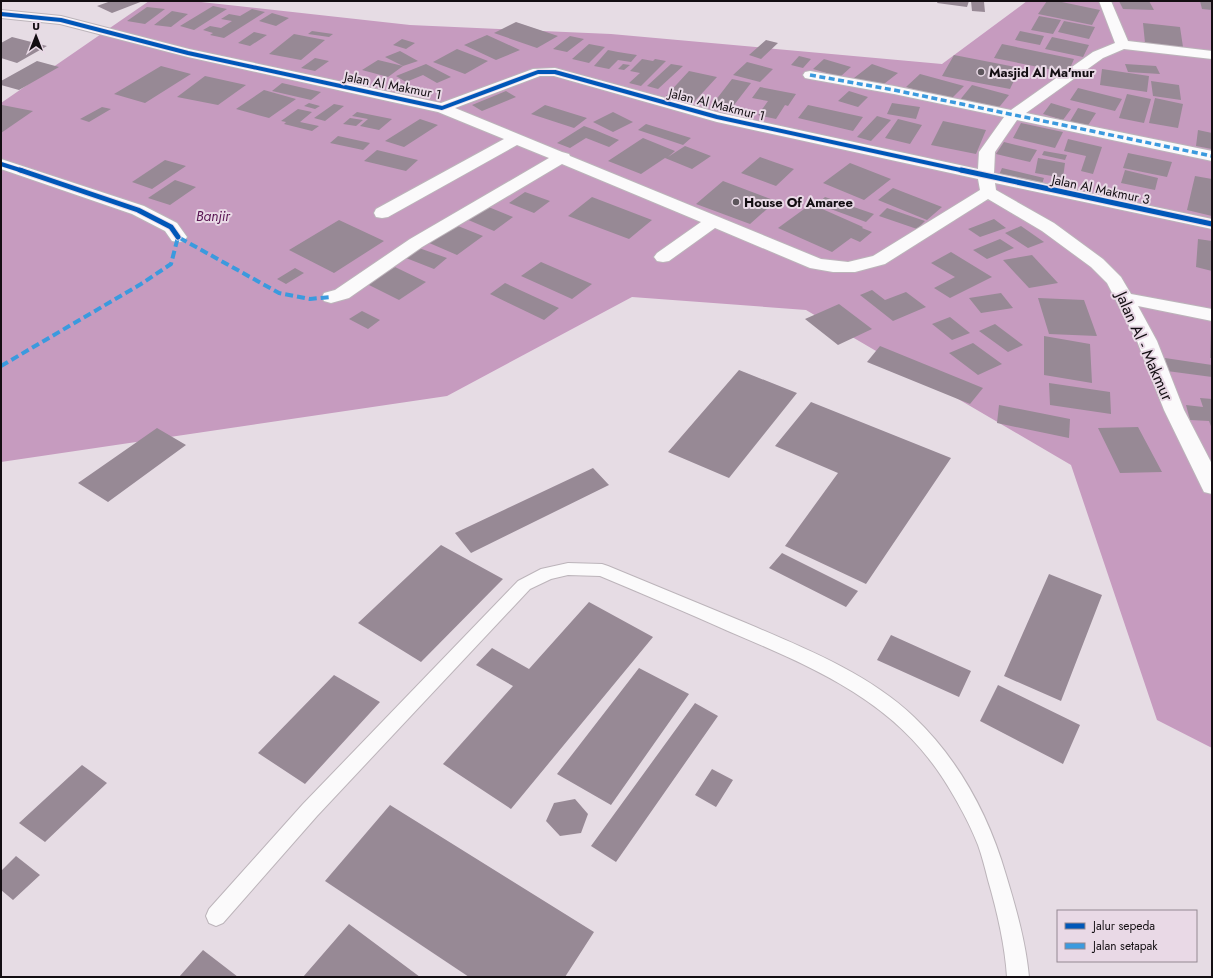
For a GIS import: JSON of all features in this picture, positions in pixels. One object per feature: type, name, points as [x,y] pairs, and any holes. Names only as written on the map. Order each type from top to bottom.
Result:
[{"type":"street","points":[[1105,1],[1122,45]]},
{"type":"street","points":[[1,14],[31,3]]},
{"type":"street","name":"Jalan Al Makmur 1","points":[[1,14],[61,20],[188,53],[442,108],[538,72],[555,72],[717,117],[987,184]]},
{"type":"street","points":[[442,108],[563,157],[713,222],[816,264],[837,268],[861,267],[879,260],[987,184],[987,152],[1012,116],[1098,54],[1122,45],[1212,55]]},
{"type":"street","points":[[810,75],[894,90],[1012,116],[1212,156]]},
{"type":"street","points":[[382,213],[516,139]]},
{"type":"street","points":[[331,297],[342,294],[416,243],[563,157]]},
{"type":"street","points":[[1,164],[138,210],[171,227],[178,237]]},
{"type":"street","name":"Jalan Al Makmur 3","points":[[987,184],[1212,224]]},
{"type":"street","name":"Jalan Al - Makmur","points":[[987,184],[1097,263],[1115,281],[1147,341],[1174,410],[1212,486]]},
{"type":"street","points":[[663,257],[713,222]]},
{"type":"street","points":[[1125,298],[1212,315]]},
{"type":"lane","points":[[216,916],[310,810],[524,585],[547,572],[568,569],[602,570],[782,646],[836,672],[872,695],[907,722],[936,753],[965,798],[987,843],[1003,898],[1017,962],[1018,977]]},
{"type":"water","name":"Banjir","points":[[149,1],[192,1],[410,25],[611,34],[942,64],[1027,1],[1212,1],[1212,748],[1157,720],[1071,465],[806,310],[632,297],[447,396],[1,462],[1,103]]},
{"type":"building","points":[[111,1],[143,1],[112,13],[97,6]]},
{"type":"building","points":[[938,1],[969,1],[967,7],[937,3]]},
{"type":"building","points":[[971,1],[984,2],[985,12],[972,11]]},
{"type":"building","points":[[1047,1],[1057,1],[1100,10],[1092,25],[1038,14]]},
{"type":"building","points":[[1119,1],[1149,1],[1154,10],[1123,9]]},
{"type":"building","points":[[1200,1],[1212,1],[1212,10],[1202,9]]},
{"type":"building","points":[[213,6],[227,9],[194,30],[180,26]]},
{"type":"building","points":[[147,7],[165,9],[145,24],[127,21]]},
{"type":"building","points":[[252,9],[265,12],[224,38],[210,35],[213,33],[203,30],[210,26],[221,28],[232,21],[221,19],[229,14],[240,16]]},
{"type":"building","points":[[172,11],[188,14],[171,27],[154,25]]},
{"type":"building","points":[[272,13],[289,18],[276,26],[259,21]]},
{"type":"building","points":[[1039,16],[1061,20],[1053,34],[1031,30]]},
{"type":"building","points":[[1064,21],[1095,27],[1089,39],[1058,32]]},
{"type":"building","points":[[516,22],[558,36],[537,48],[494,33]]},
{"type":"building","points":[[1143,23],[1180,27],[1183,47],[1145,43]]},
{"type":"building","points":[[312,31],[333,34],[329,37],[308,34]]},
{"type":"building","points":[[1020,31],[1044,36],[1040,45],[1015,40]]},
{"type":"building","points":[[254,32],[267,35],[250,46],[238,43]]},
{"type":"building","points":[[294,34],[325,40],[301,60],[269,54]]},
{"type":"building","points":[[487,35],[520,50],[496,60],[464,45]]},
{"type":"building","points":[[570,36],[584,39],[567,52],[553,49]]},
{"type":"building","points":[[12,37],[47,46],[17,63],[1,58],[1,43]]},
{"type":"building","points":[[1052,37],[1089,45],[1083,57],[1045,49]]},
{"type":"building","points":[[402,39],[415,43],[406,49],[393,45]]},
{"type":"building","points":[[766,40],[778,43],[761,59],[749,55]]},
{"type":"building","points":[[589,44],[605,47],[589,63],[572,59]]},
{"type":"building","points":[[1002,44],[1074,59],[1068,73],[994,58]]},
{"type":"building","points":[[457,49],[488,61],[465,74],[433,62]]},
{"type":"building","points":[[608,50],[637,55],[631,62],[618,60],[609,69],[594,66]]},
{"type":"building","points":[[400,51],[418,61],[403,66],[385,57]]},
{"type":"building","name":"Masjid Al Ma'mur","points":[[954,55],[1020,68],[1010,89],[942,76]]},
{"type":"building","points":[[799,56],[811,59],[803,68],[791,65]]},
{"type":"building","points":[[315,58],[329,61],[315,71],[301,68]]},
{"type":"building","points":[[642,59],[666,61],[641,86],[629,83],[640,73],[630,71]]},
{"type":"building","points":[[824,59],[851,67],[840,77],[813,69]]},
{"type":"building","points":[[378,60],[403,66],[388,77],[362,70]]},
{"type":"building","points":[[37,61],[59,67],[19,90],[1,85],[1,81]]},
{"type":"building","points":[[747,62],[773,69],[760,82],[733,75]]},
{"type":"building","points":[[426,64],[451,77],[437,83],[423,75],[406,82],[396,76]]},
{"type":"building","points":[[623,64],[630,65],[624,70],[618,69]]},
{"type":"building","points":[[671,64],[683,66],[658,89],[647,86]]},
{"type":"building","points":[[872,64],[898,73],[880,87],[854,78]]},
{"type":"building","points":[[1125,64],[1156,66],[1160,74],[1128,72]]},
{"type":"building","points":[[161,66],[191,74],[145,103],[114,94]]},
{"type":"building","points":[[1102,69],[1149,76],[1147,92],[1100,85]]},
{"type":"building","points":[[689,71],[717,77],[694,102],[666,96]]},
{"type":"building","points":[[920,74],[964,86],[950,100],[906,87]]},
{"type":"building","points":[[205,76],[246,85],[218,105],[177,97]]},
{"type":"building","points":[[732,79],[751,83],[734,105],[715,101]]},
{"type":"building","points":[[1151,81],[1179,85],[1181,100],[1153,96]]},
{"type":"building","points":[[282,83],[321,92],[311,100],[272,91]]},
{"type":"building","points":[[972,85],[1009,95],[996,111],[959,101]]},
{"type":"building","points":[[760,87],[796,94],[788,106],[785,105],[776,119],[758,115],[768,101],[752,98]]},
{"type":"building","points":[[1078,88],[1122,99],[1115,111],[1070,100]]},
{"type":"building","points":[[264,90],[296,99],[269,118],[236,109]]},
{"type":"building","points":[[506,91],[516,97],[482,111],[472,105]]},
{"type":"building","points":[[849,91],[868,97],[858,107],[838,101]]},
{"type":"building","points":[[1127,94],[1151,99],[1144,123],[1119,118]]},
{"type":"building","points":[[1155,98],[1183,104],[1178,128],[1149,123]]},
{"type":"building","points":[[309,103],[320,106],[315,109],[304,106]]},
{"type":"building","points":[[892,103],[920,107],[916,119],[887,114]]},
{"type":"building","points":[[1051,103],[1071,109],[1063,120],[1043,114]]},
{"type":"building","points":[[334,104],[344,106],[325,121],[314,118]]},
{"type":"building","points":[[2,105],[33,111],[1,133]]},
{"type":"building","points":[[545,105],[587,118],[574,128],[531,114]]},
{"type":"building","points":[[808,105],[863,117],[853,131],[798,118]]},
{"type":"building","points":[[102,107],[111,109],[89,122],[80,119]]},
{"type":"building","points":[[1078,108],[1096,113],[1087,127],[1069,123]]},
{"type":"building","points":[[298,109],[312,112],[300,122],[319,126],[312,131],[284,124],[286,122],[281,121]]},
{"type":"building","points":[[357,112],[392,119],[379,130],[360,126],[368,119],[352,116]]},
{"type":"building","points":[[613,112],[633,122],[613,132],[593,122]]},
{"type":"building","points":[[877,116],[891,120],[871,141],[857,137]]},
{"type":"building","points":[[350,118],[363,120],[356,126],[343,124]]},
{"type":"building","points":[[420,119],[438,125],[404,147],[385,141]]},
{"type":"building","points":[[898,119],[922,125],[910,144],[885,138]]},
{"type":"building","points":[[943,121],[986,130],[976,154],[931,145]]},
{"type":"building","points":[[1021,123],[1063,132],[1055,148],[1013,138]]},
{"type":"building","points":[[646,124],[691,138],[683,145],[638,130]]},
{"type":"building","points":[[584,126],[619,140],[609,147],[586,138],[570,148],[557,143]]},
{"type":"building","points":[[1198,130],[1212,133],[1212,149],[1196,146]]},
{"type":"building","points":[[338,136],[370,143],[363,150],[330,143]]},
{"type":"building","points":[[643,138],[675,151],[668,157],[685,146],[711,156],[692,169],[665,158],[641,174],[608,161]]},
{"type":"building","points":[[1068,139],[1102,147],[1093,174],[1081,171],[1086,156],[1064,151]]},
{"type":"building","points":[[1004,142],[1037,150],[1030,162],[996,154]]},
{"type":"building","points":[[377,150],[418,160],[406,171],[364,161]]},
{"type":"building","points":[[1044,151],[1067,155],[1065,160],[1042,155]]},
{"type":"building","points":[[1128,153],[1172,162],[1167,177],[1123,168]]},
{"type":"building","points":[[760,157],[794,169],[776,186],[741,173]]},
{"type":"building","points":[[1038,158],[1065,163],[1063,178],[1035,173]]},
{"type":"building","points":[[165,160],[186,166],[152,189],[132,182]]},
{"type":"building","points":[[850,163],[891,179],[864,200],[823,183]]},
{"type":"building","points":[[1002,168],[1044,178],[1042,184],[999,175]]},
{"type":"building","points":[[1125,170],[1158,178],[1155,190],[1121,183]]},
{"type":"building","points":[[1195,176],[1212,179],[1212,216],[1187,210]]},
{"type":"building","points":[[175,180],[196,187],[170,205],[148,198]]},
{"type":"building","name":"House Of Amaree","points":[[723,181],[776,201],[750,224],[696,204]]},
{"type":"building","points":[[893,188],[942,207],[927,220],[878,200]]},
{"type":"building","points":[[525,192],[550,201],[534,213],[509,203]]},
{"type":"building","points":[[592,197],[652,220],[629,239],[568,216]]},
{"type":"building","points":[[825,197],[874,214],[866,222],[817,204]]},
{"type":"building","points":[[811,204],[872,232],[860,242],[851,238],[832,252],[778,228]]},
{"type":"building","points":[[486,206],[513,217],[494,231],[466,219]]},
{"type":"building","points":[[887,208],[925,221],[917,229],[879,216]]},
{"type":"building","points":[[994,219],[1006,228],[980,237],[968,229]]},
{"type":"building","points":[[339,220],[384,241],[334,273],[289,250]]},
{"type":"building","points":[[453,224],[483,236],[457,255],[427,242]]},
{"type":"building","points":[[1021,226],[1044,242],[1028,248],[1005,233]]},
{"type":"building","points":[[1000,239],[1014,248],[987,259],[973,250]]},
{"type":"building","points":[[1198,239],[1212,241],[1212,271],[1196,267]]},
{"type":"building","points":[[419,248],[447,258],[434,269],[406,258]]},
{"type":"building","points":[[951,252],[992,277],[950,298],[934,288],[955,277],[931,263]]},
{"type":"building","points":[[1032,255],[1058,283],[1029,288],[1003,260]]},
{"type":"building","points":[[541,262],[592,284],[572,299],[521,276]]},
{"type":"building","points":[[395,267],[426,282],[399,300],[367,284]]},
{"type":"building","points":[[295,268],[304,273],[286,284],[277,279]]},
{"type":"building","points":[[505,283],[559,308],[544,320],[490,294]]},
{"type":"building","points":[[872,290],[885,300],[906,292],[926,307],[893,321],[860,295]]},
{"type":"building","points":[[1001,293],[1013,308],[981,313],[969,298]]},
{"type":"building","points":[[1038,298],[1084,300],[1097,336],[1049,334]]},
{"type":"building","points":[[839,304],[872,329],[838,345],[805,319]]},
{"type":"building","points":[[362,311],[380,320],[368,329],[349,319]]},
{"type":"building","points":[[950,317],[970,333],[952,340],[932,324]]},
{"type":"building","points":[[995,324],[1023,345],[1008,352],[979,331]]},
{"type":"building","points":[[1211,330],[1212,358],[1210,358]]},
{"type":"building","points":[[1044,336],[1090,344],[1092,383],[1044,375]]},
{"type":"building","points":[[973,343],[1002,364],[978,375],[949,353]]},
{"type":"building","points":[[880,346],[983,388],[970,404],[867,362]]},
{"type":"building","points":[[1165,358],[1212,365],[1212,377],[1167,371]]},
{"type":"building","points":[[739,370],[797,393],[729,478],[668,452]]},
{"type":"building","points":[[1049,383],[1110,392],[1111,414],[1050,405]]},
{"type":"building","points":[[1200,398],[1212,399],[1212,429],[1209,421],[1190,420],[1186,405],[1203,407]]},
{"type":"building","points":[[811,402],[951,458],[866,584],[785,546],[838,473],[775,446]]},
{"type":"building","points":[[999,405],[1070,419],[1069,438],[997,423]]},
{"type":"building","points":[[1138,427],[1162,472],[1120,473],[1098,428]]},
{"type":"building","points":[[157,428],[186,445],[108,502],[78,483]]},
{"type":"building","points":[[593,468],[609,485],[471,553],[455,533]]},
{"type":"building","points":[[441,545],[503,579],[421,662],[358,623]]},
{"type":"building","points":[[782,553],[858,591],[846,607],[769,568]]},
{"type":"building","points":[[1049,574],[1102,595],[1061,701],[1004,676]]},
{"type":"building","points":[[589,602],[653,637],[511,809],[443,764],[513,686],[476,665],[492,648],[529,669]]},
{"type":"building","points":[[891,635],[971,671],[959,697],[877,660]]},
{"type":"building","points":[[639,668],[689,694],[611,805],[557,774]]},
{"type":"building","points":[[334,675],[380,702],[305,784],[258,753]]},
{"type":"building","points":[[998,685],[1080,725],[1063,764],[980,721]]},
{"type":"building","points":[[695,703],[718,716],[616,862],[591,846]]},
{"type":"building","points":[[82,765],[107,783],[45,842],[19,823]]},
{"type":"building","points":[[712,769],[733,780],[716,807],[695,795]]},
{"type":"building","points":[[575,799],[588,814],[581,833],[560,836],[546,821],[554,803]]},
{"type":"building","points":[[390,805],[594,932],[565,977],[469,977],[325,881]]},
{"type":"building","points":[[16,856],[40,875],[13,900],[1,890],[1,871]]},
{"type":"building","points":[[349,924],[420,977],[303,977]]},
{"type":"building","points":[[203,950],[238,977],[179,977]]},
{"type":"marked path","points":[[810,75],[894,90],[1212,156]]},
{"type":"marked path","points":[[1,366],[141,284],[171,264],[178,237],[279,293],[310,299],[331,297]]},
{"type":"cycle path","points":[[1,14],[61,20],[188,53],[442,108],[538,72],[555,72],[717,117],[1212,224]]},
{"type":"cycle path","points":[[1,164],[138,210],[171,227],[178,237]]},
{"type":"place","name":"Masjid Al Ma'mur","points":[[981,72]]},
{"type":"place","name":"House Of Amaree","points":[[736,202]]}]
